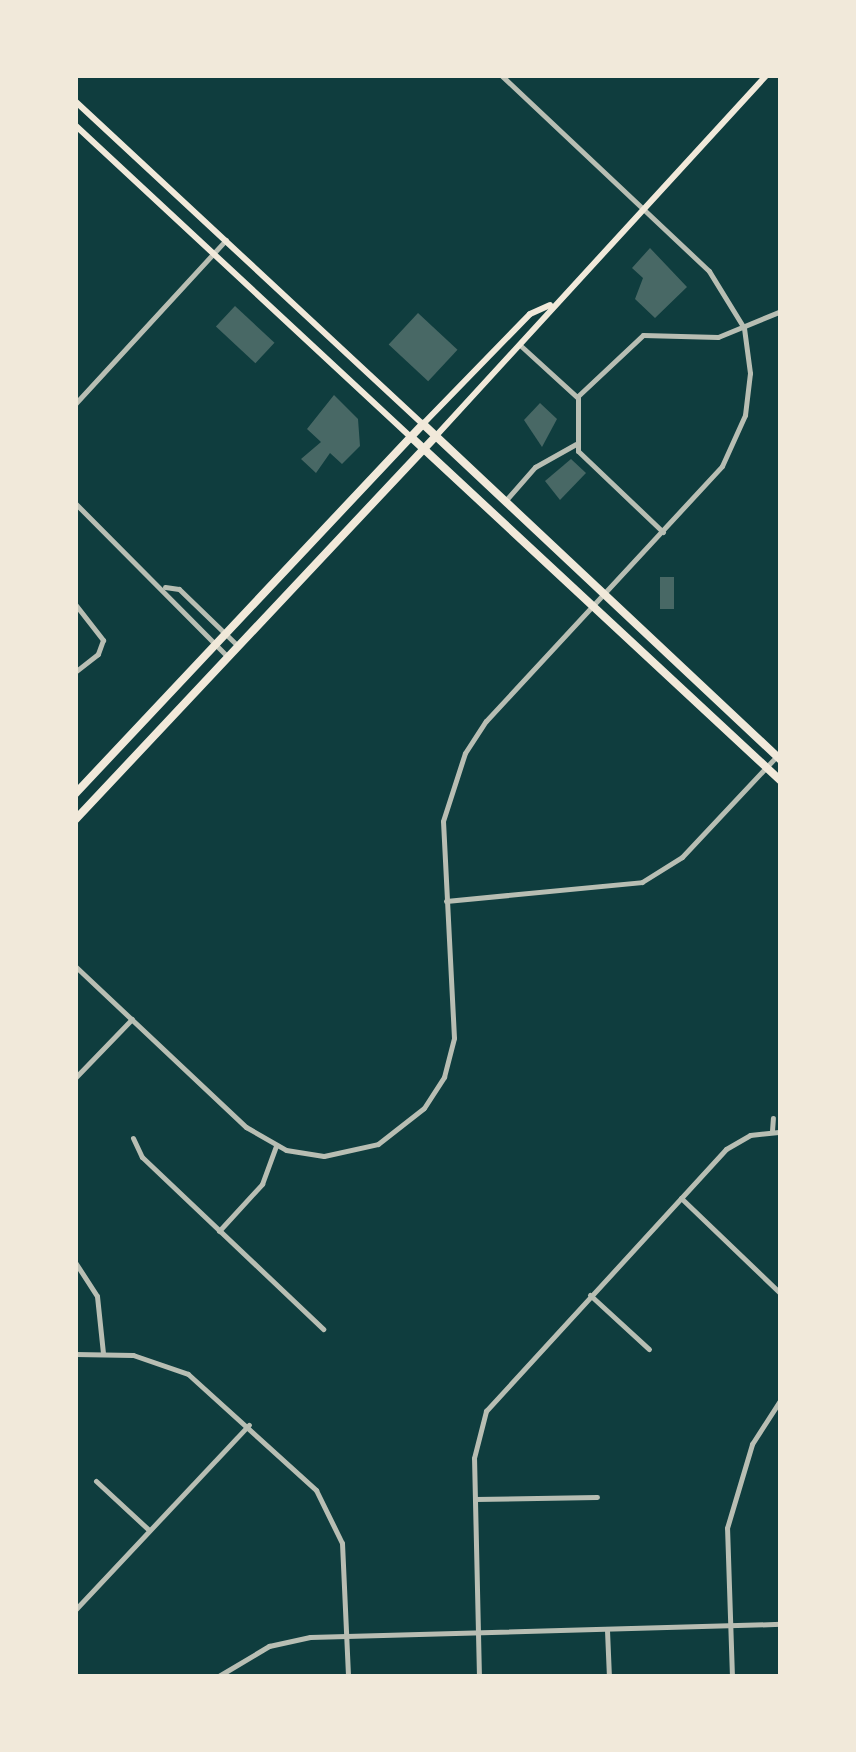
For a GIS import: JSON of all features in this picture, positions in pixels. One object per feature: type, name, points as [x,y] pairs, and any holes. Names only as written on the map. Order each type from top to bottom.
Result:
[{"type":"main road","points":[[75,820],[521,346],[550,306],[767,75]]},
{"type":"main road","points":[[75,101],[779,758]]},
{"type":"main road","points":[[75,125],[781,781]]},
{"type":"main road","points":[[75,794],[516,327],[550,306]]},
{"type":"street","points":[[75,966],[246,1127],[276,1146],[324,1156],[362,1150],[405,1126],[436,1092],[454,1038],[443,821],[466,753],[486,721],[710,482],[738,434],[750,373],[744,328],[709,271],[501,75]]},
{"type":"street","points":[[75,404],[226,240]]},
{"type":"street","points":[[663,532],[588,463],[576,444],[578,398],[605,364],[643,335],[718,336],[781,311]]},
{"type":"street","points":[[521,346],[578,398]]},
{"type":"street","points":[[505,501],[536,467],[576,444]]},
{"type":"street","points":[[75,504],[165,587],[170,603],[228,657]]},
{"type":"street","points":[[165,587],[179,589],[238,646]]},
{"type":"street","points":[[75,604],[103,640],[98,654],[75,672]]},
{"type":"street","points":[[446,901],[642,882],[682,857],[779,758]]},
{"type":"street","points":[[75,1078],[132,1019]]},
{"type":"street","points":[[772,1118],[772,1132]]},
{"type":"street","points":[[480,1677],[474,1500],[476,1442],[486,1411],[726,1149],[781,1132]]},
{"type":"street","points":[[133,1138],[142,1157],[323,1329]]},
{"type":"street","points":[[219,1231],[262,1184],[276,1146]]},
{"type":"street","points":[[681,1198],[781,1294]]},
{"type":"street","points":[[75,1262],[97,1296],[103,1353]]},
{"type":"street","points":[[590,1296],[649,1349]]},
{"type":"street","points":[[75,1354],[103,1353],[170,1365],[249,1425],[316,1490],[332,1517],[345,1564],[348,1677]]},
{"type":"street","points":[[732,1677],[729,1626],[733,1499],[752,1444],[781,1400]]},
{"type":"street","points":[[75,1610],[249,1425]]},
{"type":"street","points":[[96,1481],[149,1531]]},
{"type":"street","points":[[474,1500],[597,1497]]},
{"type":"street","points":[[218,1677],[269,1646],[347,1636],[781,1624]]},
{"type":"street","points":[[607,1630],[608,1677]]},
{"type":"building","points":[[650,248],[687,287],[655,318],[635,299],[643,278],[632,268]]},
{"type":"building","points":[[235,306],[274,343],[255,363],[216,326]]},
{"type":"building","points":[[418,313],[457,350],[428,381],[389,344]]},
{"type":"building","points":[[334,395],[358,419],[360,446],[342,464],[330,453],[316,473],[301,459],[321,442],[307,429]]},
{"type":"building","points":[[540,403],[557,419],[542,447],[524,420]]},
{"type":"building","points":[[571,459],[586,473],[560,500],[545,481]]},
{"type":"building","points":[[660,577],[674,577],[674,609],[660,609]]}]
